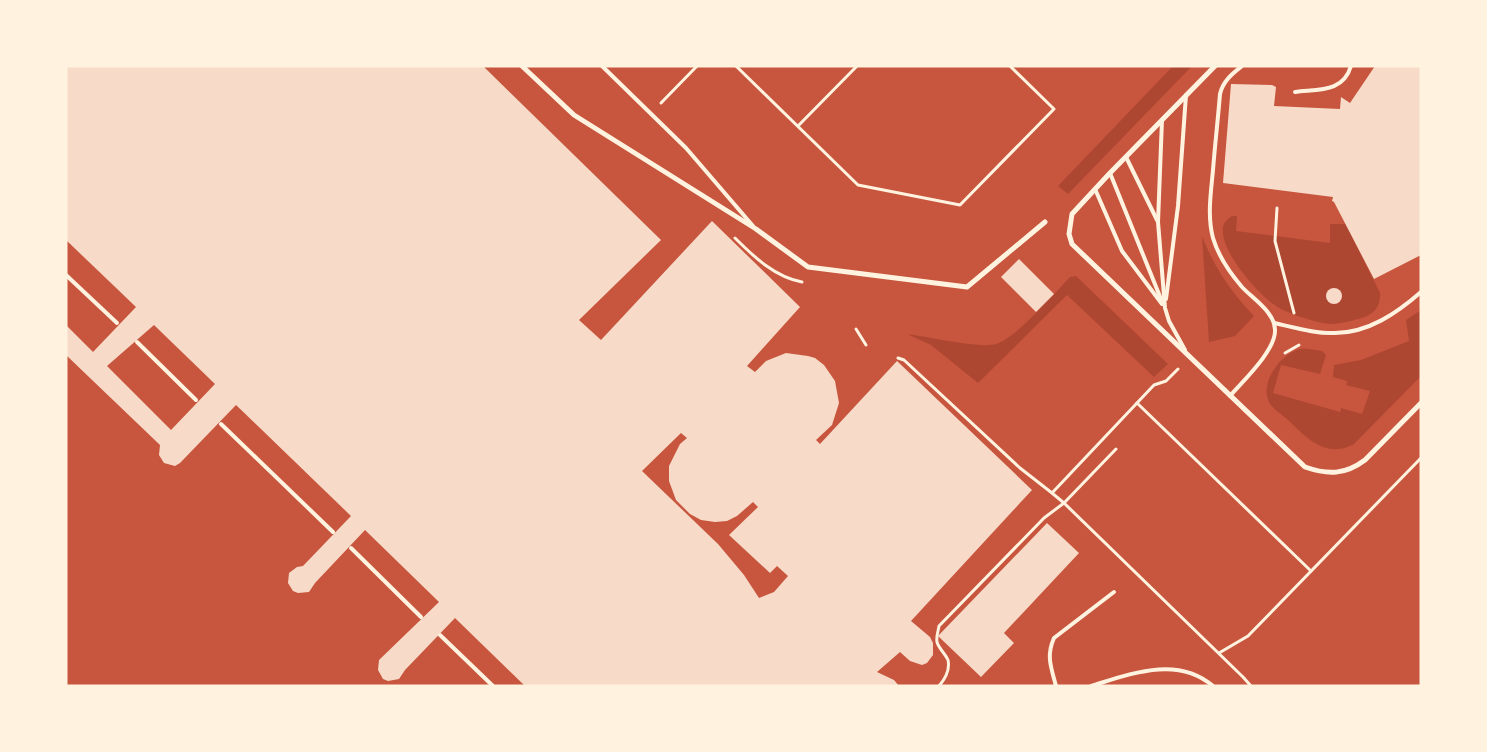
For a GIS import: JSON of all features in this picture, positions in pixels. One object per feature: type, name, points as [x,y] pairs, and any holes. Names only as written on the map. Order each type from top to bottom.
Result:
[{"type":"street","points":[[522,66],[574,115],[756,229],[808,267],[967,287],[1045,222]]},
{"type":"street","points":[[1215,66],[1072,214],[1069,234],[1072,244],[1305,467],[1321,473],[1339,472],[1354,468],[1365,460],[1421,402]]},
{"type":"lane","points":[[602,66],[686,148],[756,229]]},
{"type":"lane","points":[[1230,396],[1260,362],[1272,344],[1275,332],[1274,323],[1269,315],[1241,286],[1224,263],[1213,238],[1210,216],[1221,87],[1242,66]]},
{"type":"lane","points":[[1295,92],[1334,88],[1343,82],[1349,74],[1351,66]]},
{"type":"lane","points":[[1165,308],[1178,206],[1186,96]]},
{"type":"lane","points":[[1162,120],[1158,222],[1165,308]]},
{"type":"lane","points":[[1126,157],[1158,222]]},
{"type":"lane","points":[[1110,173],[1169,321],[1189,357]]},
{"type":"lane","points":[[1095,189],[1122,251],[1165,308]]},
{"type":"lane","points":[[66,274],[117,324]]},
{"type":"lane","points":[[1274,323],[1334,334],[1351,332],[1372,326],[1408,303],[1421,292]]},
{"type":"lane","points":[[137,342],[196,400]]},
{"type":"lane","points":[[221,424],[333,532]]},
{"type":"lane","points":[[350,548],[421,616]]},
{"type":"lane","points":[[1056,686],[1049,658],[1054,638],[1114,592]]},
{"type":"lane","points":[[440,635],[493,686]]},
{"type":"lane","points":[[1091,686],[1146,670],[1176,669],[1205,679],[1213,686]]},
{"type":"path","points":[[650,113],[698,66]]},
{"type":"path","points":[[736,66],[858,185],[960,205],[1054,109],[1010,66]]},
{"type":"path","points":[[798,126],[857,66]]},
{"type":"path","points":[[1277,208],[1275,241],[1298,328],[1300,344],[1289,349],[1279,357]]},
{"type":"path","points":[[735,238],[769,267],[782,275],[807,283]]},
{"type":"path","points":[[856,329],[866,345]]},
{"type":"path","points":[[898,358],[904,360],[1020,468],[1064,503],[1251,686]]},
{"type":"path","points":[[1052,493],[1154,385],[1166,381],[1178,369]]},
{"type":"path","points":[[1137,403],[1311,571]]},
{"type":"path","points":[[938,686],[944,680],[948,670],[948,660],[938,645],[936,637],[939,626],[1044,518],[1064,503],[1116,450]]},
{"type":"path","points":[[1219,653],[1248,636],[1421,458]]},
{"type":"shaded area","points":[[1173,66],[1192,66],[1068,194],[1058,186]]},
{"type":"shaded area","points":[[1232,216],[1237,216],[1236,231],[1330,243],[1330,224],[1346,224],[1380,293],[1377,307],[1363,318],[1332,324],[1306,319],[1273,304],[1243,273],[1228,249],[1223,227],[1225,222]]},
{"type":"shaded area","points":[[1202,236],[1224,279],[1254,316],[1235,336],[1209,342]]},
{"type":"shaded area","points":[[1076,276],[1168,364],[1154,377],[1067,295],[978,383],[931,345],[907,334],[966,344],[996,344],[1024,325],[1070,277]]},
{"type":"shaded area","points":[[1421,310],[1421,376],[1353,445],[1341,449],[1331,449],[1317,444],[1304,435],[1270,404],[1267,388],[1273,371],[1292,352],[1308,349],[1322,351],[1326,355],[1320,374],[1281,365],[1273,393],[1340,412],[1341,408],[1362,414],[1370,391],[1346,385],[1347,381],[1333,377],[1334,365],[1361,360],[1409,341],[1406,320]]},
{"type":"building","points":[[66,66],[483,66],[661,240],[579,320],[601,340],[712,221],[800,307],[747,366],[755,372],[766,361],[786,353],[815,358],[824,365],[835,381],[839,403],[832,425],[816,440],[820,444],[897,361],[1032,490],[911,621],[930,637],[933,643],[933,655],[927,663],[922,665],[910,661],[900,652],[877,672],[894,680],[899,686],[525,686],[455,618],[405,670],[399,679],[388,681],[383,679],[378,670],[379,660],[439,602],[365,530],[315,583],[309,592],[298,593],[293,591],[288,583],[289,573],[297,567],[303,566],[351,516],[236,405],[180,463],[175,466],[164,463],[159,455],[160,445],[66,355],[66,325],[93,352],[136,307],[66,240]],"holes":[[[154,325],[215,384],[171,430],[107,366]],[[681,433],[687,438],[680,444],[669,466],[669,481],[676,500],[690,514],[701,520],[715,522],[727,521],[737,516],[753,502],[758,507],[729,535],[770,573],[777,566],[788,576],[774,592],[759,598],[744,575],[718,544],[642,471]]]},
{"type":"building","points":[[1375,66],[1419,66],[1421,68],[1421,255],[1374,279],[1332,201],[1333,197],[1223,183],[1231,84],[1272,85],[1276,87],[1274,106],[1340,109],[1341,97],[1350,103]]},
{"type":"building","points":[[1019,259],[1054,294],[1036,312],[1001,277]]},
{"type":"building","points":[[1334,288],[1340,290],[1342,296],[1340,302],[1334,304],[1328,302],[1326,296],[1328,290]]},
{"type":"building","points":[[1047,523],[1079,553],[1004,633],[1014,643],[981,677],[938,636]]}]
